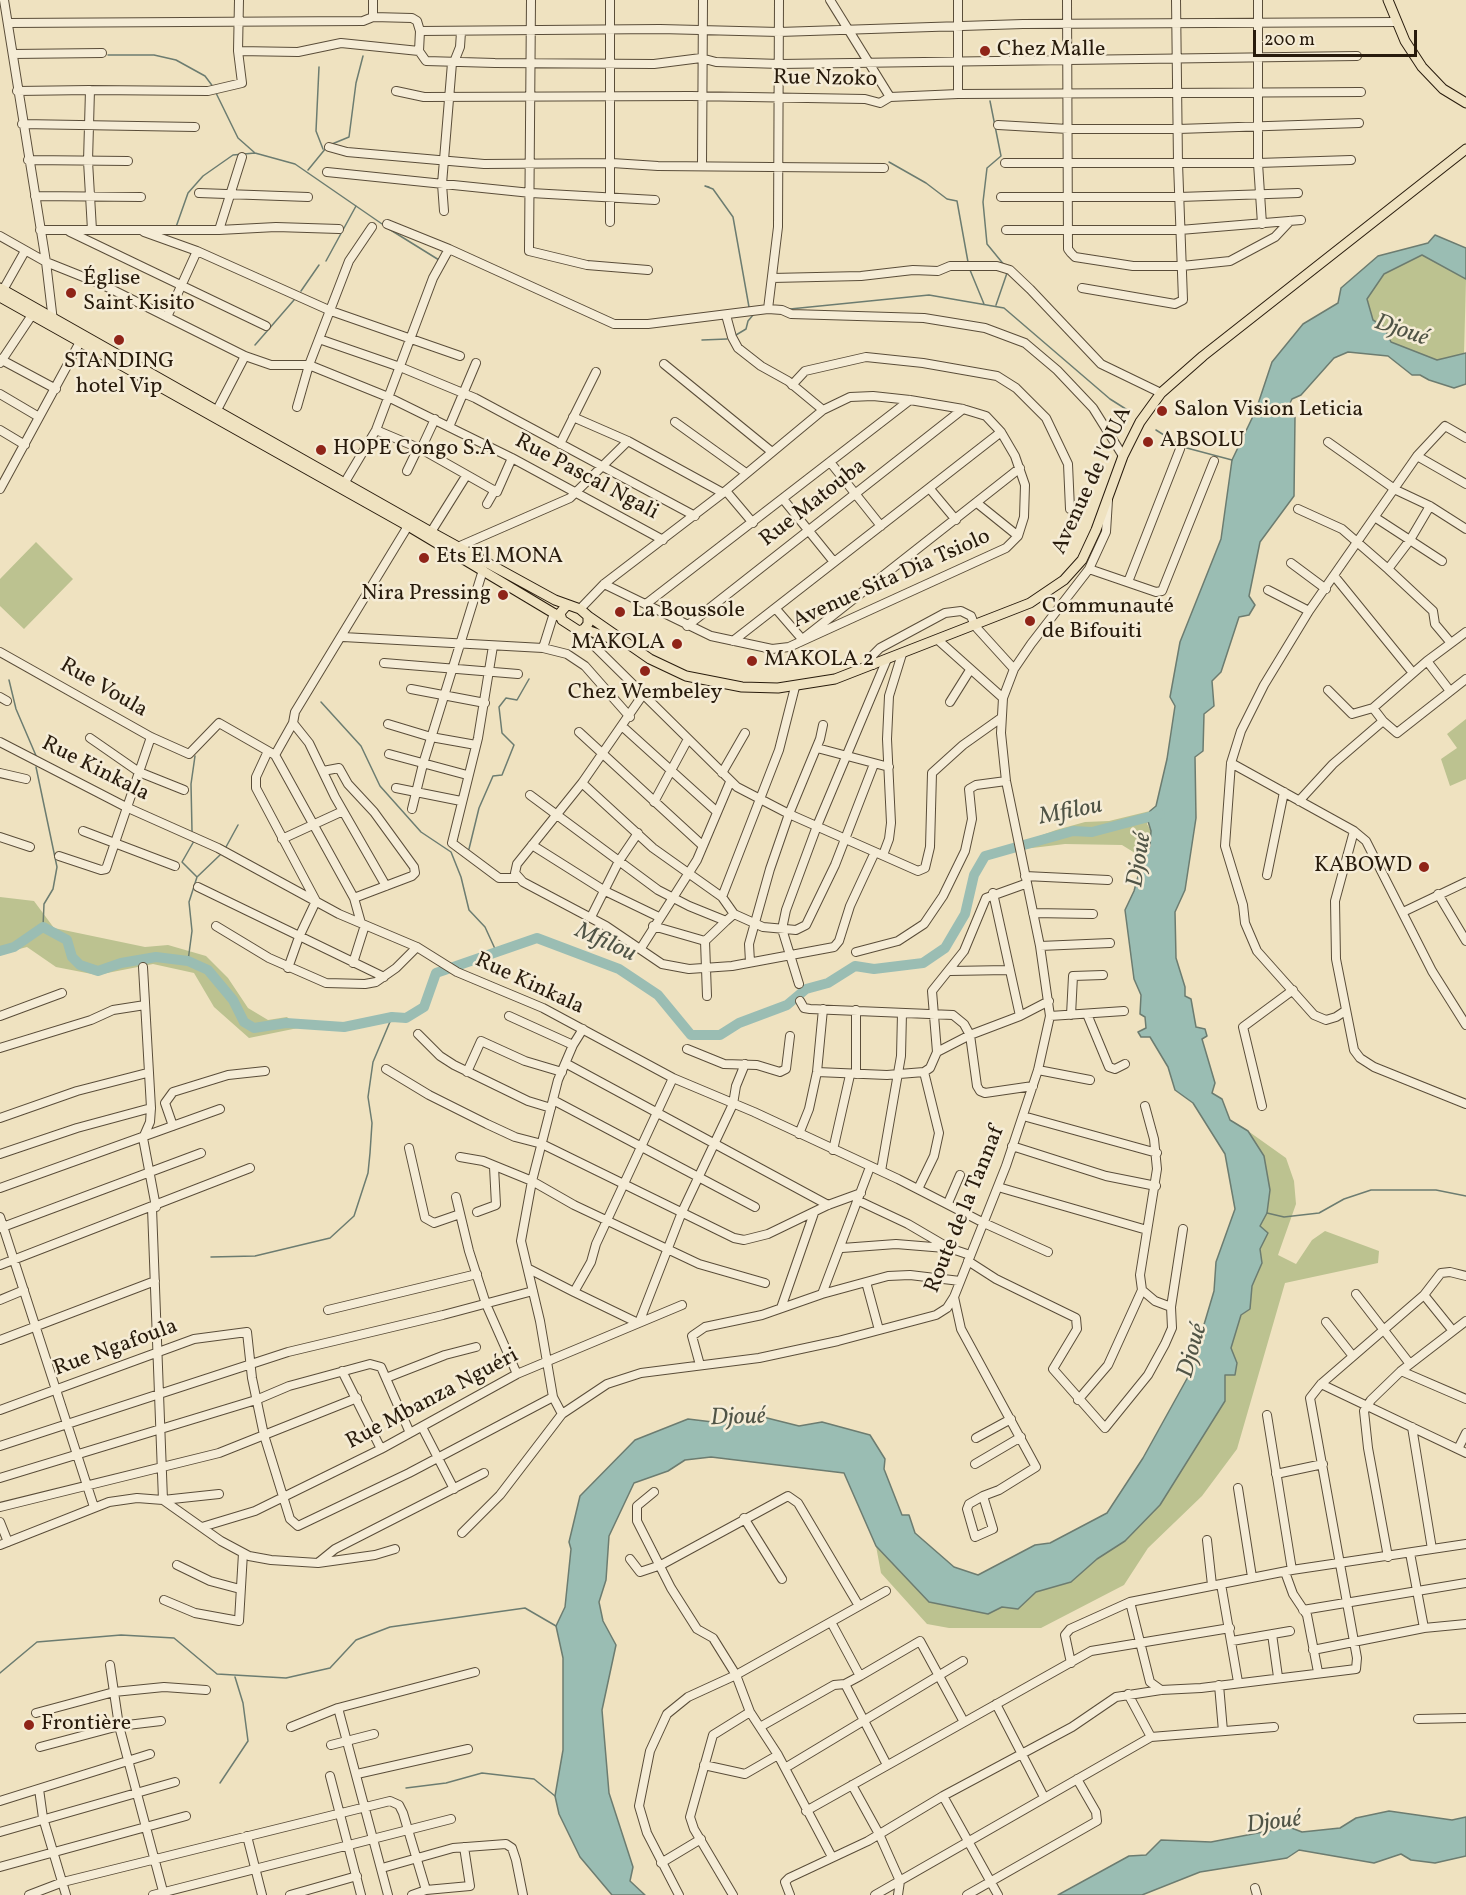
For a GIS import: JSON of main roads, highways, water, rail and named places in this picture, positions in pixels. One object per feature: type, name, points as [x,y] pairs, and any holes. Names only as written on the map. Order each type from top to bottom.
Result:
[{"type":"main road","points":[[1388,0],[1414,55],[1428,74],[1443,89],[1466,103]]},
{"type":"main road","name":"Avenue de l'OUA","points":[[567,605],[580,609],[650,659],[686,676],[742,687],[795,687],[835,679],[1030,603],[1064,580],[1082,560],[1108,499],[1123,456],[1140,422],[1161,393],[1203,356],[1466,149]]},
{"type":"main road","points":[[1,291],[32,315],[43,316]]},
{"type":"main road","points":[[1,291],[80,342],[408,526],[557,615],[567,605],[431,532],[217,410],[52,322]]},
{"type":"main road","name":"Avenue de l'OUA","points":[[557,615],[569,626],[626,644]]},
{"type":"main road","points":[[581,630],[588,624],[588,616]]},
{"type":"water","points":[[1435,235],[1466,248],[1466,279],[1422,255],[1384,274],[1367,299],[1373,320],[1384,327],[1391,342],[1437,360],[1466,353],[1466,384],[1454,388],[1420,375],[1412,375],[1388,356],[1348,352],[1334,358],[1301,395],[1292,399],[1285,413],[1295,417],[1294,496],[1260,542],[1249,596],[1255,605],[1249,615],[1239,617],[1221,672],[1212,681],[1214,706],[1204,714],[1203,751],[1195,757],[1196,818],[1185,890],[1175,912],[1176,958],[1185,987],[1185,996],[1191,999],[1196,1027],[1205,1029],[1207,1036],[1202,1039],[1215,1083],[1212,1093],[1222,1099],[1230,1120],[1248,1131],[1264,1156],[1270,1190],[1267,1213],[1260,1226],[1268,1233],[1260,1249],[1262,1263],[1252,1286],[1250,1309],[1241,1315],[1231,1348],[1237,1363],[1235,1375],[1225,1375],[1225,1401],[1160,1505],[1125,1541],[1097,1559],[1071,1582],[1036,1592],[1018,1609],[1002,1607],[988,1614],[929,1602],[876,1546],[844,1473],[711,1457],[685,1460],[668,1471],[634,1483],[609,1536],[606,1580],[599,1602],[603,1621],[616,1645],[602,1710],[609,1793],[633,1867],[630,1881],[645,1895],[612,1895],[580,1857],[559,1814],[555,1796],[563,1750],[563,1658],[556,1626],[565,1607],[571,1549],[569,1542],[580,1496],[635,1440],[688,1419],[721,1423],[763,1417],[799,1426],[822,1422],[870,1435],[885,1459],[884,1469],[902,1515],[909,1515],[915,1533],[954,1567],[978,1575],[1035,1545],[1050,1543],[1107,1513],[1143,1458],[1189,1375],[1214,1291],[1216,1262],[1235,1209],[1225,1154],[1193,1103],[1175,1090],[1168,1067],[1150,1037],[1141,1037],[1138,1032],[1146,1028],[1145,1017],[1140,1014],[1141,995],[1134,979],[1125,910],[1134,891],[1143,858],[1150,846],[1151,831],[1147,818],[1156,806],[1167,759],[1175,706],[1170,697],[1180,642],[1221,539],[1232,460],[1256,410],[1272,362],[1303,324],[1338,303],[1341,288],[1378,256],[1428,243]]},
{"type":"water","points":[[1389,1811],[1452,1820],[1466,1817],[1466,1856],[1435,1863],[1411,1860],[1401,1854],[1374,1863],[1299,1850],[1287,1858],[1200,1872],[1142,1895],[1058,1895],[1129,1856],[1146,1855],[1161,1840],[1211,1842],[1289,1827],[1302,1832],[1340,1828],[1356,1818]]},
{"type":"waterway","points":[[108,55],[154,55],[176,60],[205,76],[214,88]]},
{"type":"waterway","points":[[332,144],[349,137],[356,83],[363,56]]},
{"type":"waterway","points":[[319,67],[316,131],[323,149]]},
{"type":"waterway","points":[[216,93],[238,138],[255,153],[295,164],[385,226]]},
{"type":"waterway","points":[[990,101],[1001,156],[987,168],[983,202],[987,244],[1005,266]]},
{"type":"waterway","points":[[308,170],[326,148]]},
{"type":"waterway","points":[[176,227],[188,193],[203,176],[233,155],[255,153]]},
{"type":"waterway","points":[[889,162],[926,183],[947,199],[957,201],[968,262]]},
{"type":"waterway","points":[[709,187],[705,186],[713,189],[733,217],[749,307]]},
{"type":"waterway","points":[[326,261],[356,206]]},
{"type":"waterway","points":[[389,229],[439,260]]},
{"type":"waterway","points":[[301,291],[319,265]]},
{"type":"waterway","points":[[970,270],[984,304]]},
{"type":"waterway","points":[[996,305],[1007,273]]},
{"type":"waterway","points":[[790,309],[929,295],[1004,308],[1110,399],[1129,411]]},
{"type":"waterway","points":[[255,345],[294,300]]},
{"type":"waterway","points":[[736,335],[746,329],[753,315]]},
{"type":"waterway","points":[[702,340],[727,339]]},
{"type":"waterway","points":[[1156,430],[1183,447],[1232,460]]},
{"type":"waterway","points":[[469,849],[479,808],[493,776],[502,775],[514,745],[502,733],[499,707],[506,698],[517,700],[529,679]]},
{"type":"waterway","points":[[9,680],[16,709],[37,758]]},
{"type":"waterway","points":[[321,702],[361,746],[380,786],[421,832],[451,852],[461,877],[469,910],[485,927],[496,951]]},
{"type":"waterway","points":[[192,831],[191,784],[195,756]]},
{"type":"waterway","points":[[36,767],[57,867],[53,889],[44,904],[43,927]]},
{"type":"waterway","name":"Mfilou","points":[[0,951],[14,947],[43,927],[67,940],[72,957],[80,965],[98,971],[121,963],[156,957],[188,961],[208,970],[233,1000],[244,1022],[254,1028],[286,1023],[344,1027],[392,1017],[406,1018],[424,1007],[436,973],[537,938],[619,969],[658,995],[691,1035],[720,1035],[739,1023],[787,1005],[806,989],[828,983],[855,966],[874,969],[923,963],[945,948],[965,914],[974,875],[985,856],[1073,831],[1092,832],[1160,814]]},
{"type":"waterway","points":[[226,847],[238,825]]},
{"type":"waterway","points":[[188,961],[192,931],[189,902],[197,877],[182,862],[194,841]]},
{"type":"waterway","points":[[197,877],[220,855]]},
{"type":"waterway","points":[[211,1257],[255,1256],[330,1238],[354,1216],[368,1173],[372,1123],[368,1097],[373,1062],[392,1017]]},
{"type":"waterway","points":[[1267,1213],[1284,1217],[1319,1213],[1344,1199],[1371,1190],[1436,1190],[1466,1196]]},
{"type":"waterway","points":[[0,1673],[37,1642],[121,1635],[174,1638],[217,1674],[286,1678],[330,1668],[356,1640],[390,1627],[525,1608],[556,1626]]},
{"type":"waterway","points":[[220,1783],[248,1741],[243,1703],[235,1677]]},
{"type":"waterway","points":[[406,1788],[446,1783],[482,1773],[534,1779],[555,1796]]},
{"type":"place","name":"Chez Malle","points":[[985,51]]},
{"type":"place","name":"Église Saint Kisito","points":[[71,293]]},
{"type":"place","name":"STANDING hotel Vip","points":[[119,340]]},
{"type":"place","name":"Salon Vision Leticia","points":[[1162,411]]},
{"type":"place","name":"ABSOLU","points":[[1148,442]]},
{"type":"place","name":"HOPE Congo S.A","points":[[321,450]]},
{"type":"place","name":"Ets El MONA","points":[[424,558]]},
{"type":"place","name":"Nira Pressing","points":[[503,595]]},
{"type":"place","name":"La Boussole","points":[[620,612]]},
{"type":"place","name":"Communauté de Bifouiti","points":[[1030,621]]},
{"type":"place","name":"MAKOLA","points":[[677,644]]},
{"type":"place","name":"MAKOLA 2","points":[[752,661]]},
{"type":"place","name":"Chez Wembeley","points":[[645,671]]},
{"type":"place","name":"KABOWD","points":[[1424,867]]},
{"type":"place","name":"Frontière","points":[[29,1725]]},
{"type":"water label","name":"Djoué","points":[[1401,332]]},
{"type":"water label","name":"Djoué","points":[[1141,860]]},
{"type":"water label","name":"Djoué","points":[[1194,1351]]},
{"type":"water label","name":"Djoué","points":[[738,1419]]},
{"type":"water label","name":"Djoué","points":[[1274,1824]]}]
